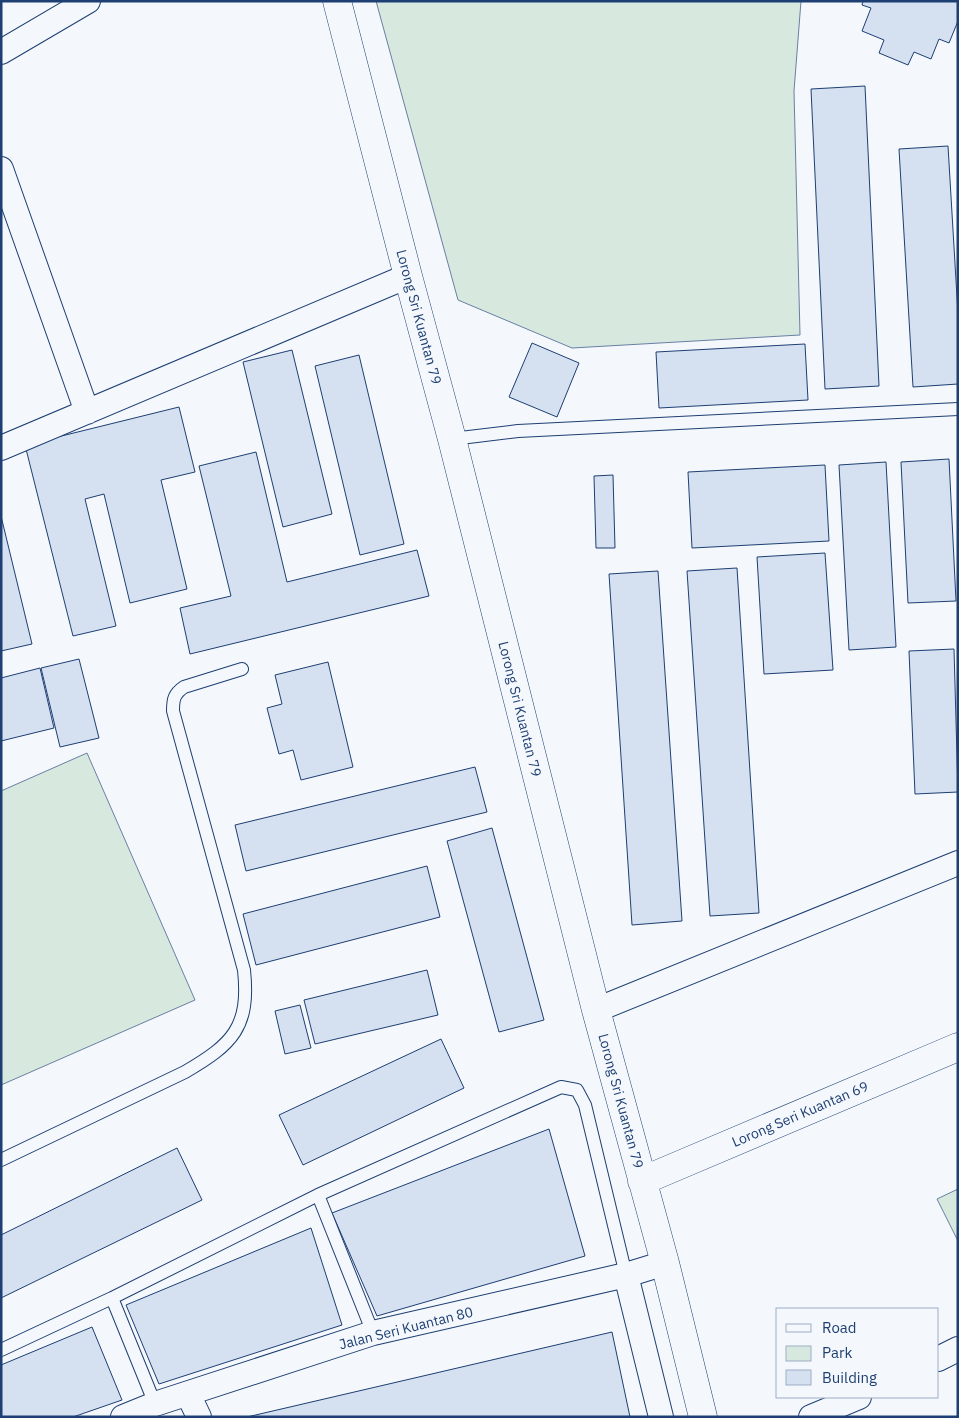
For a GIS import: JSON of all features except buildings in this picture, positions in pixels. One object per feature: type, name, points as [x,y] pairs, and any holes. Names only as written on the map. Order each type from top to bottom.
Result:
[{"type":"street","points":[[1,52],[88,1]]},
{"type":"street","name":"Lorong Sri Kuantan 79","points":[[337,1],[452,439],[596,1010],[665,1263],[703,1417]]},
{"type":"street","points":[[1,169],[87,412]]},
{"type":"street","points":[[1,448],[408,276]]},
{"type":"street","points":[[596,1010],[958,863]]},
{"type":"street","name":"Lorong Seri Kuantan 69","points":[[642,1181],[958,1047]]},
{"type":"street","name":"Jalan Seri Kuantan 80","points":[[123,1417],[155,1404],[374,1333],[626,1275],[665,1263]]},
{"type":"street","points":[[626,1275],[660,1417]]},
{"type":"street","points":[[939,1358],[958,1349]]},
{"type":"street","points":[[188,1394],[199,1417]]},
{"type":"street","points":[[811,1417],[858,1398]]},
{"type":"lane","points":[[452,439],[518,431],[958,409]]},
{"type":"lane","points":[[1,1160],[185,1072],[206,1060],[225,1044],[237,1030],[244,1011],[246,991],[244,970],[176,720],[173,700],[176,692],[184,687],[242,669]]},
{"type":"lane","points":[[1,1350],[112,1298],[318,1195],[561,1087],[577,1090],[585,1105],[626,1275]]},
{"type":"lane","points":[[318,1195],[374,1333]]},
{"type":"lane","points":[[112,1298],[155,1404]]},
{"type":"green space","points":[[376,1],[801,1],[794,91],[800,335],[572,348],[458,300]]},
{"type":"green space","points":[[87,753],[195,1000],[1,1085],[1,791]]},
{"type":"green space","points":[[958,1189],[958,1241],[937,1199]]}]
